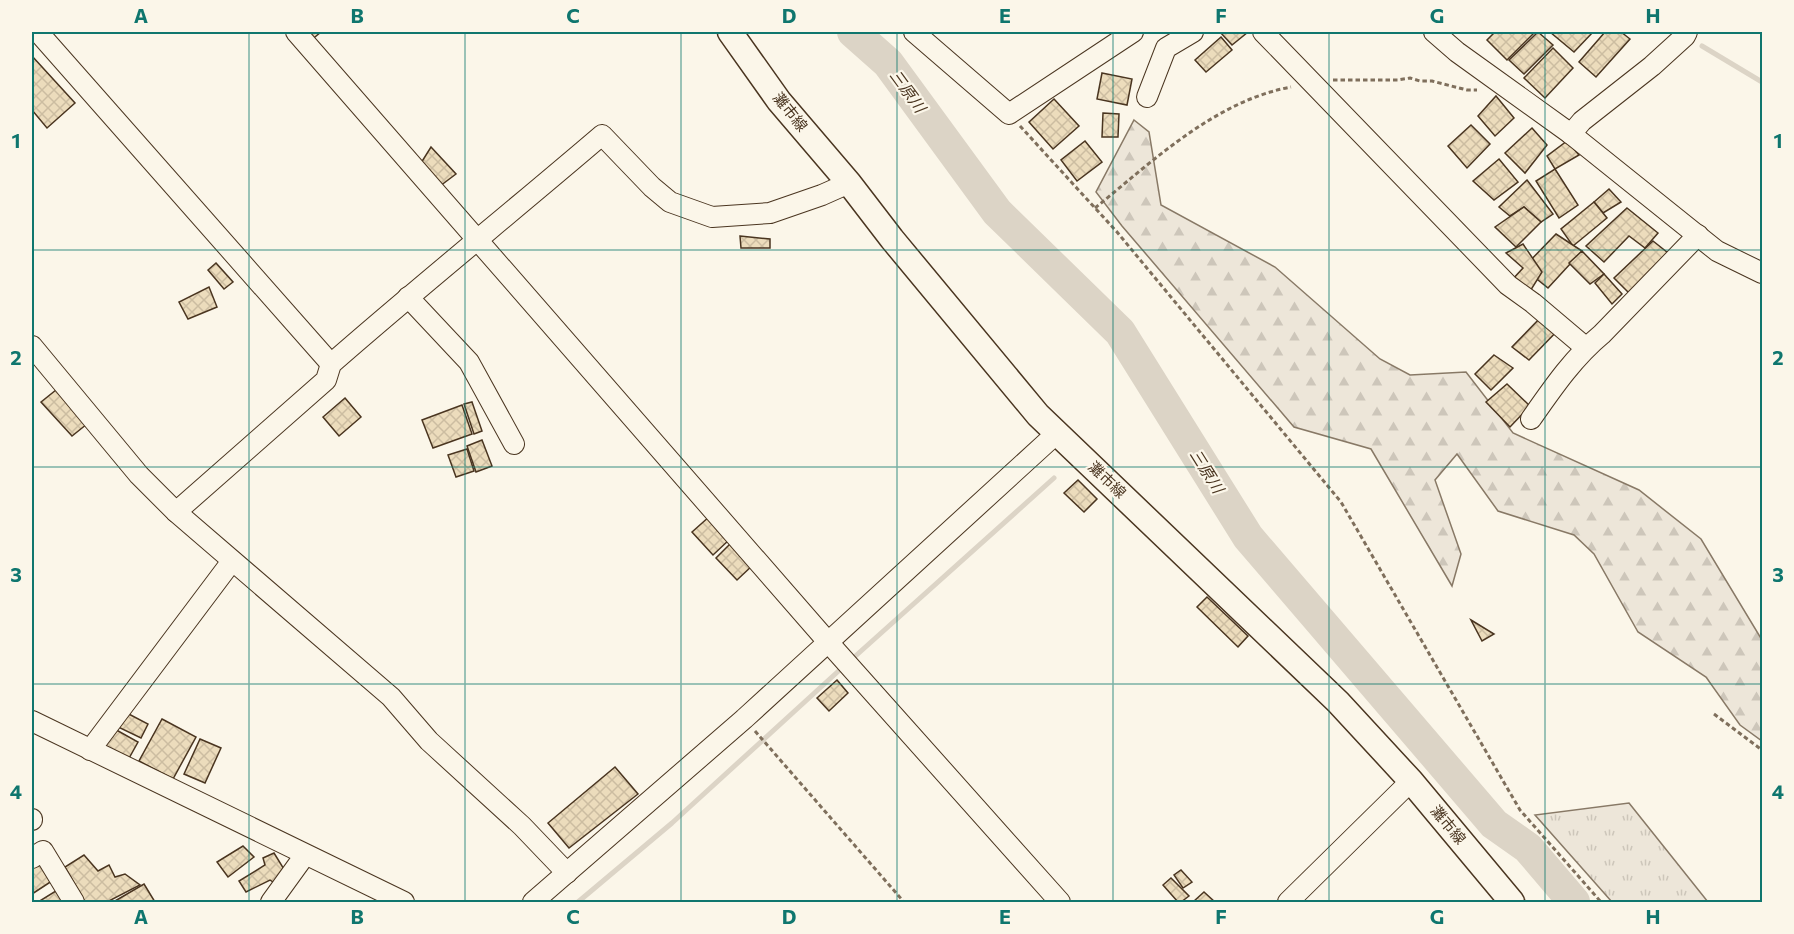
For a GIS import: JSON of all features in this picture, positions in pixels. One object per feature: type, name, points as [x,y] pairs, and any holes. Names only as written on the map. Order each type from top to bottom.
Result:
[{"type":"main road","name":"灘市線","points":[[730,32],[779,101],[849,183],[1038,415],[1338,702],[1411,781],[1512,903]]},
{"type":"street","points":[[38,32],[331,364]]},
{"type":"street","points":[[296,32],[828,642],[1060,903]]},
{"type":"street","points":[[914,32],[1009,114],[1120,35]]},
{"type":"street","points":[[1147,97],[1166,48],[1193,32]]},
{"type":"street","points":[[1263,32],[1508,285],[1585,347]]},
{"type":"street","points":[[1434,32],[1457,52],[1571,134],[1717,251],[1762,273]]},
{"type":"street","points":[[1571,134],[1582,121],[1652,66],[1688,32]]},
{"type":"street","points":[[176,512],[326,380],[331,364],[602,135],[652,187],[670,202],[712,217],[770,213],[849,183]]},
{"type":"street","points":[[1530,419],[1585,347],[1602,334],[1698,235]]},
{"type":"street","points":[[408,297],[469,362],[514,444]]},
{"type":"street","points":[[32,346],[139,474],[176,512],[391,697],[429,741],[522,826],[567,873]]},
{"type":"street","points":[[533,903],[744,719],[1057,433]]},
{"type":"street","points":[[90,750],[232,561]]},
{"type":"street","points":[[32,721],[404,903]]},
{"type":"street","points":[[1288,903],[1411,781]]},
{"type":"street","points":[[32,858],[43,851],[74,903]]},
{"type":"street","points":[[271,903],[305,855]]},
{"type":"path","points":[[1009,114],[1117,232],[1341,502],[1520,810],[1601,903]]},
{"type":"path","points":[[1714,714],[1762,750]]},
{"type":"path","points":[[744,719],[904,903]]},
{"type":"green space","points":[[1134,120],[1149,132],[1161,205],[1275,267],[1380,359],[1410,375],[1466,372],[1513,433],[1639,490],[1701,539],[1762,640],[1762,741],[1740,725],[1706,677],[1638,632],[1594,554],[1574,535],[1498,511],[1457,454],[1435,480],[1461,554],[1452,586],[1371,449],[1294,427],[1122,226],[1096,192]]},
{"type":"green space","points":[[1629,803],[1708,902],[1612,902],[1535,815]]},
{"type":"building","points":[[302,32],[321,32],[310,41]]},
{"type":"building","points":[[1220,32],[1248,32],[1232,45]]},
{"type":"building","points":[[1495,32],[1535,32],[1507,60],[1487,40]]},
{"type":"building","points":[[1538,32],[1553,45],[1524,74],[1509,60]]},
{"type":"building","points":[[1550,32],[1593,32],[1574,52]]},
{"type":"building","points":[[1605,32],[1621,32],[1630,39],[1596,77],[1579,62]]},
{"type":"building","points":[[1221,37],[1232,50],[1206,72],[1195,60]]},
{"type":"building","points":[[1553,48],[1573,68],[1545,98],[1524,78]]},
{"type":"building","points":[[32,56],[75,103],[47,128],[32,110]]},
{"type":"building","points":[[1102,73],[1132,79],[1127,105],[1097,99]]},
{"type":"building","points":[[1496,96],[1514,118],[1495,136],[1478,116]]},
{"type":"building","points":[[1054,99],[1079,126],[1053,149],[1029,122]]},
{"type":"building","points":[[1103,113],[1119,114],[1118,137],[1102,137]]},
{"type":"building","points":[[1471,125],[1490,144],[1467,168],[1448,146]]},
{"type":"building","points":[[1532,128],[1547,145],[1525,173],[1505,153]]},
{"type":"building","points":[[1085,141],[1102,162],[1077,181],[1061,160]]},
{"type":"building","points":[[1567,141],[1579,155],[1555,169],[1547,156]]},
{"type":"building","points":[[431,147],[456,174],[440,186],[421,163]]},
{"type":"building","points":[[1499,159],[1518,182],[1494,200],[1473,181]]},
{"type":"building","points":[[1555,169],[1578,205],[1559,218],[1536,181]]},
{"type":"building","points":[[1527,180],[1553,214],[1541,222],[1524,207],[1510,216],[1499,207]]},
{"type":"building","points":[[1609,189],[1621,202],[1603,213],[1594,202]]},
{"type":"building","points":[[1594,202],[1607,218],[1573,246],[1561,229]]},
{"type":"building","points":[[1524,207],[1541,222],[1516,247],[1495,227]]},
{"type":"building","points":[[1627,208],[1658,233],[1645,248],[1629,236],[1604,262],[1586,246]]},
{"type":"building","points":[[1556,234],[1582,251],[1548,288],[1523,268]]},
{"type":"building","points":[[740,236],[770,239],[770,248],[741,248]]},
{"type":"building","points":[[1653,241],[1672,256],[1633,297],[1614,278]]},
{"type":"building","points":[[1523,244],[1542,272],[1529,293],[1512,280],[1523,268],[1506,253]]},
{"type":"building","points":[[1582,251],[1604,274],[1590,284],[1569,263]]},
{"type":"building","points":[[216,263],[233,282],[224,289],[208,270]]},
{"type":"building","points":[[1604,274],[1622,294],[1612,304],[1595,283]]},
{"type":"building","points":[[209,287],[217,307],[188,319],[179,302]]},
{"type":"building","points":[[1543,315],[1560,328],[1529,360],[1512,347]]},
{"type":"building","points":[[1494,355],[1513,368],[1491,390],[1475,374]]},
{"type":"building","points":[[1507,384],[1530,406],[1510,427],[1486,402]]},
{"type":"building","points":[[56,390],[87,424],[72,436],[41,402]]},
{"type":"building","points":[[345,398],[361,417],[339,436],[323,417]]},
{"type":"building","points":[[472,402],[482,431],[474,434],[464,404]]},
{"type":"building","points":[[462,405],[472,434],[433,448],[422,420]]},
{"type":"building","points":[[482,440],[492,466],[476,472],[467,446]]},
{"type":"building","points":[[467,449],[474,471],[456,477],[448,455]]},
{"type":"building","points":[[1078,480],[1097,499],[1084,512],[1064,493]]},
{"type":"building","points":[[710,516],[730,539],[713,555],[692,532]]},
{"type":"building","points":[[733,541],[754,564],[737,580],[716,558]]},
{"type":"building","points":[[1207,597],[1248,636],[1238,647],[1197,607]]},
{"type":"building","points":[[1471,620],[1494,634],[1482,641]]},
{"type":"building","points":[[837,680],[848,693],[829,711],[817,698]]},
{"type":"building","points":[[123,711],[148,724],[141,738],[116,726]]},
{"type":"building","points":[[162,719],[196,737],[173,779],[139,761]]},
{"type":"building","points":[[111,727],[138,742],[128,760],[101,745]]},
{"type":"building","points":[[200,739],[221,748],[205,783],[184,774]]},
{"type":"building","points":[[615,767],[638,794],[569,848],[548,823]]},
{"type":"building","points":[[243,846],[254,857],[228,877],[217,862]]},
{"type":"building","points":[[274,853],[287,874],[276,884],[270,880],[246,892],[239,881],[265,865],[263,858]]},
{"type":"building","points":[[84,855],[98,871],[109,865],[115,877],[125,874],[140,885],[107,902],[85,902],[65,867]]},
{"type":"building","points":[[42,860],[55,879],[32,894],[32,867]]},
{"type":"building","points":[[1181,870],[1192,882],[1183,888],[1174,875]]},
{"type":"building","points":[[1171,878],[1189,896],[1181,902],[1178,902],[1163,885]]},
{"type":"building","points":[[144,884],[155,902],[115,901]]},
{"type":"building","points":[[59,889],[67,902],[38,902]]},
{"type":"building","points":[[1204,892],[1215,902],[1193,902]]},
{"type":"waterway","name":"三原川","points":[[853,32],[888,63],[997,212],[1120,332],[1248,537],[1494,824],[1528,848],[1574,902]]},
{"type":"waterway","points":[[1702,46],[1762,82]]},
{"type":"waterway","points":[[851,660],[1054,478]]},
{"type":"waterway","points":[[578,902],[672,823],[844,666]]}]
